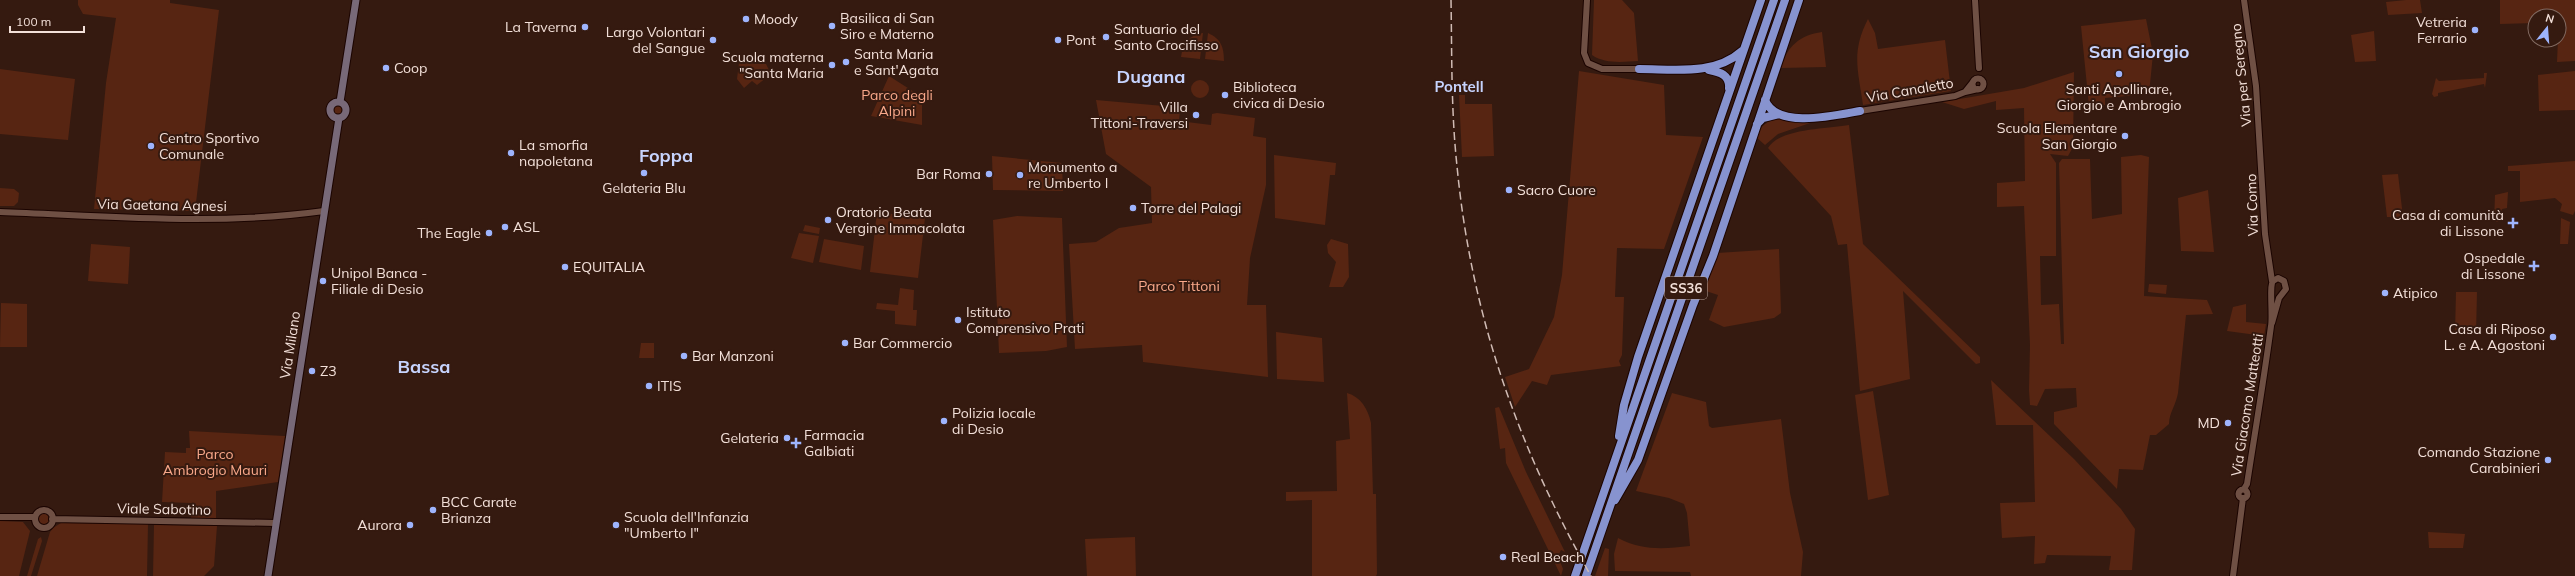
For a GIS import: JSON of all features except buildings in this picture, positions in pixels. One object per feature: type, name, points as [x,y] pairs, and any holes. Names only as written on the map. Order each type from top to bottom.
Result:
[{"type":"highway","points":[[1616,456],[1628,388],[1760,0]]},
{"type":"highway","name":"SS36","points":[[1575,576],[1774,0]]},
{"type":"highway","name":"SS36","points":[[1586,576],[1786,0]]},
{"type":"highway","points":[[1610,506],[1622,490],[1640,460],[1693,305],[1713,256],[1799,0]]},
{"type":"highway","points":[[1700,69],[1727,62],[1743,50]]},
{"type":"highway","points":[[1639,69],[1700,69],[1720,72],[1726,77],[1729,92]]},
{"type":"highway","points":[[1765,100],[1767,106],[1779,114]]},
{"type":"highway","points":[[1757,124],[1763,118],[1779,114],[1808,119],[1860,111]]},
{"type":"main road","name":"Via Milano","points":[[340,102],[356,0]]},
{"type":"main road","name":"Via Milano","points":[[268,576],[339,118],[346,111],[344,104],[340,102]]},
{"type":"main road","name":"Via Milano","points":[[339,118],[333,116],[331,108],[333,104],[340,102]]},
{"type":"street","points":[[1587,0],[1584,48],[1586,60],[1594,66],[1602,69],[1639,69]]},
{"type":"street","name":"Via Canaletto","points":[[1974,81],[1979,78],[1982,80],[1979,68],[1975,0]]},
{"type":"street","name":"Via per Seregno","points":[[2244,0],[2256,86],[2260,148]]},
{"type":"street","name":"Via Canaletto","points":[[1965,92],[1974,81],[1979,68]]},
{"type":"street","points":[[1978,89],[1983,85],[1982,80]]},
{"type":"street","name":"Via Canaletto","points":[[1974,81],[1974,87],[1978,89]]},
{"type":"street","name":"Via Canaletto","points":[[1860,111],[1978,89]]},
{"type":"street","name":"Via Como","points":[[2260,148],[2268,261],[2275,280]]},
{"type":"street","name":"Via Gaetana Agnesi","points":[[0,212],[194,220],[286,216],[324,211]]},
{"type":"street","points":[[2275,280],[2286,284],[2286,288],[2282,293],[2276,294],[2272,291],[2270,285],[2275,280]]},
{"type":"street","name":"Via Giacomo Matteotti","points":[[2233,576],[2243,498],[2247,494],[2244,490],[2247,484],[2272,323],[2272,291]]},
{"type":"street","name":"Via Giacomo Matteotti","points":[[2272,323],[2282,293]]},
{"type":"street","points":[[45,511],[50,514],[52,519],[50,524],[43,528],[36,523],[35,517],[39,512],[45,511]]},
{"type":"street","points":[[0,516],[35,517]]},
{"type":"street","name":"Viale Sabotino","points":[[52,519],[276,523]]},
{"type":"green space","name":"Centro Sportivo Comunale","points":[[78,0],[170,0],[170,3],[219,10],[195,211],[94,209],[106,83],[116,18],[83,14],[78,5]]},
{"type":"green space","points":[[1594,0],[1622,0],[1634,13],[1638,61],[1608,61],[1592,55]]},
{"type":"green space","points":[[2420,0],[2422,13],[2388,15],[2386,2]]},
{"type":"green space","points":[[2500,0],[2575,0],[2575,61],[2557,62],[2558,48],[2567,48],[2567,8],[2527,8],[2527,23],[2500,24]]},
{"type":"green space","points":[[1868,19],[1875,33],[1878,49],[1945,40],[1951,91],[1863,105],[1857,61],[1859,41]]},
{"type":"green space","points":[[2146,19],[2153,54],[2149,94],[2105,98],[2105,105],[2089,106],[2081,26]]},
{"type":"green space","points":[[2374,31],[2376,61],[2355,62],[2351,35]]},
{"type":"green space","points":[[1822,32],[1826,67],[1781,68],[1787,54],[1796,43],[1807,36]]},
{"type":"green space","points":[[1203,33],[1200,59],[1181,57],[1183,48],[1188,40],[1198,34]]},
{"type":"green space","points":[[1208,33],[1216,38],[1221,44],[1224,61],[1205,59]]},
{"type":"green space","points":[[739,63],[766,64],[771,74],[757,85],[752,81],[744,88],[737,79]]},
{"type":"green space","points":[[0,69],[75,79],[68,140],[0,134]]},
{"type":"green space","points":[[1579,71],[1664,85],[1666,135],[1703,137],[1664,249],[1617,248],[1615,297],[1624,297],[1622,355],[1619,361],[1621,366],[1551,375],[1547,385],[1532,381],[1515,407],[1505,377],[1529,369],[1554,317],[1562,275]]},
{"type":"green space","points":[[2575,71],[2575,110],[2539,111],[2538,75]]},
{"type":"green space","points":[[2074,72],[2073,147],[2068,156],[2050,154],[2056,163],[2056,256],[2040,256],[2041,305],[2059,304],[2061,344],[2064,344],[2059,163],[2062,159],[2090,159],[2092,219],[2122,214],[2121,157],[2141,155],[2149,157],[2144,296],[2207,300],[2213,314],[2186,315],[2178,393],[2170,416],[2169,424],[2156,435],[2150,435],[2143,470],[2119,469],[2117,489],[2054,424],[2054,412],[2077,407],[2076,388],[2045,389],[2037,406],[2030,405],[2030,345],[2024,206],[1997,207],[1997,183],[2025,181],[2024,108],[1996,110],[1996,101],[1964,109],[1942,102],[2024,88]]},
{"type":"green space","points":[[2484,73],[2487,73],[2485,88],[2484,84],[2438,93],[2438,96],[2434,97],[2432,94],[2436,78],[2439,81],[2484,78]]},
{"type":"green space","name":"Parco degli Alpini","points":[[889,76],[922,97],[922,125],[871,116]]},
{"type":"green space","points":[[1196,80],[1204,80],[1209,85],[1207,96],[1204,98],[1196,98],[1191,93],[1191,85]]},
{"type":"green space","points":[[1459,95],[1465,95],[1465,104],[1492,104],[1494,156],[1462,157]]},
{"type":"green space","name":"Parco Tittoni","points":[[1096,100],[1175,107],[1174,110],[1180,110],[1179,121],[1211,125],[1212,114],[1217,113],[1255,118],[1253,136],[1266,138],[1266,185],[1250,258],[1247,305],[1266,305],[1268,377],[1143,362],[1142,345],[1075,349],[1069,244],[1096,242],[1119,228],[1152,223],[1151,187],[1106,154]]},
{"type":"green space","points":[[336,106],[340,106],[342,110],[340,114],[336,114],[334,112],[334,108]]},
{"type":"green space","points":[[1779,118],[1813,122],[1778,134],[1765,145],[1756,137],[1760,129],[1765,124]]},
{"type":"green space","points":[[1849,125],[1863,244],[1980,357],[1980,363],[1976,364],[1903,291],[1910,379],[1860,391],[1847,244],[1838,245],[1831,216],[1768,148],[1774,141],[1793,133],[1805,130]]},
{"type":"green space","points":[[1274,155],[1336,163],[1335,175],[1330,175],[1325,225],[1275,218]]},
{"type":"green space","points":[[992,156],[1062,163],[1063,191],[993,190]]},
{"type":"green space","points":[[2575,161],[2575,211],[2573,215],[2560,211],[2562,204],[2555,198],[2520,202],[2520,171],[2508,171],[2508,166]]},
{"type":"green space","points":[[2398,174],[2403,217],[2387,217],[2382,175]]},
{"type":"green space","points":[[0,188],[14,189],[19,193],[18,202],[14,206],[0,206]]},
{"type":"green space","points":[[2208,190],[2214,252],[2181,251],[2178,198]]},
{"type":"green space","points":[[2508,192],[2507,208],[2502,209],[2498,222],[2494,222],[2495,195]]},
{"type":"green space","points":[[877,212],[925,218],[918,278],[870,272]]},
{"type":"green space","points":[[1017,216],[1062,218],[1067,347],[1046,351],[999,353],[993,220]]},
{"type":"green space","points":[[2561,218],[2570,222],[2568,244],[2560,244]]},
{"type":"green space","points":[[805,225],[820,228],[819,234],[803,231]]},
{"type":"green space","points":[[799,233],[819,236],[813,263],[791,258]]},
{"type":"green space","points":[[824,239],[864,246],[861,270],[819,262]]},
{"type":"green space","points":[[1331,239],[1348,244],[1349,277],[1343,287],[1329,287],[1336,262],[1328,253],[1327,245]]},
{"type":"green space","points":[[91,244],[130,247],[128,284],[88,281]]},
{"type":"green space","points":[[1779,249],[1781,313],[1774,318],[1724,327],[1709,320],[1718,295],[1703,290],[1717,253]]},
{"type":"green space","points":[[2149,284],[2167,285],[2166,294],[2148,292]]},
{"type":"green space","points":[[900,288],[914,290],[913,310],[917,310],[916,326],[895,324],[895,311],[876,309],[877,303],[898,305]]},
{"type":"green space","points":[[2456,292],[2477,292],[2476,334],[2455,333]]},
{"type":"green space","points":[[1,303],[27,304],[27,347],[0,347]]},
{"type":"green space","points":[[2246,304],[2246,322],[2266,324],[2264,336],[2227,331],[2233,307]]},
{"type":"green space","points":[[1276,332],[1322,338],[1324,382],[1277,379]]},
{"type":"green space","points":[[641,343],[654,343],[654,358],[639,358]]},
{"type":"green space","points":[[1991,380],[2074,459],[2121,509],[2135,529],[2132,570],[2109,570],[2111,556],[2047,555],[2045,563],[2034,564],[2035,536],[2002,538],[2000,503],[2035,502],[2033,425],[1996,425]]},
{"type":"green space","points":[[1873,391],[1889,495],[1868,500],[1855,395]]},
{"type":"green space","points":[[1347,393],[1356,397],[1363,404],[1366,408],[1371,423],[1373,494],[1376,494],[1377,574],[1376,576],[1312,576],[1312,500],[1286,501],[1286,492],[1337,491],[1336,441],[1350,439]]},
{"type":"green space","points":[[1672,393],[1706,402],[1709,426],[1712,428],[1781,419],[1790,493],[1803,552],[1801,576],[1691,576],[1690,572],[1615,571],[1614,554],[1618,538],[1636,545],[1654,548],[1690,546],[1687,513],[1684,504],[1669,498],[1636,491]]},
{"type":"green space","points":[[1499,407],[1526,472],[1565,552],[1561,550],[1558,556],[1563,569],[1561,576],[1506,463],[1505,448],[1500,449],[1495,408]]},
{"type":"green space","name":"Parco Ambrogio Mauri","points":[[189,431],[285,436],[278,482],[216,491],[216,518],[191,518],[191,503],[162,502],[165,452],[186,453],[186,448],[190,448]]},
{"type":"green space","points":[[41,513],[45,513],[49,519],[45,525],[41,525],[37,521],[37,517]]},
{"type":"green space","points":[[0,521],[23,522],[30,531],[19,576],[0,576]]},
{"type":"green space","points":[[61,523],[148,524],[147,576],[37,576],[50,532]]},
{"type":"green space","points":[[154,525],[217,526],[214,566],[204,576],[153,576]]},
{"type":"green space","points":[[2428,532],[2465,534],[2463,548],[2429,548]]},
{"type":"green space","points":[[41,537],[42,541],[31,576],[27,576],[38,539]]},
{"type":"green space","points":[[1135,537],[1136,576],[1087,576],[1085,539]]},
{"type":"green space","points":[[1605,548],[1609,549],[1608,576],[1595,576]]},
{"type":"railway","points":[[1451,0],[1453,104],[1457,166],[1464,221],[1486,327],[1520,429],[1541,478],[1591,576]]},
{"type":"place","name":"Moody","points":[[746,19]]},
{"type":"place","name":"Basilica di San Siro e Materno","points":[[832,26]]},
{"type":"place","name":"La Taverna","points":[[585,27]]},
{"type":"place","name":"Vetreria Ferrario","points":[[2475,30]]},
{"type":"place","name":"Santuario del Santo Crocifisso","points":[[1106,37]]},
{"type":"place","name":"Largo Volontari del Sangue","points":[[713,40]]},
{"type":"place","name":"Pont","points":[[1058,40]]},
{"type":"place","name":"Santa Maria e Sant'Agata","points":[[846,62]]},
{"type":"place","name":"Scuola materna \"Santa Maria","points":[[832,65]]},
{"type":"place","name":"Coop","points":[[386,68]]},
{"type":"place","name":"Santi Apollinare, Giorgio e Ambrogio","points":[[2119,74]]},
{"type":"place","name":"Biblioteca civica di Desio","points":[[1225,95]]},
{"type":"place","name":"Villa Tittoni-Traversi","points":[[1196,115]]},
{"type":"place","name":"Scuola Elementare San Giorgio","points":[[2125,136]]},
{"type":"place","name":"Centro Sportivo Comunale","points":[[151,146]]},
{"type":"place","name":"La smorfia napoletana","points":[[511,153]]},
{"type":"place","name":"Gelateria Blu","points":[[644,173]]},
{"type":"place","name":"Bar Roma","points":[[989,174]]},
{"type":"place","name":"Monumento a re Umberto I","points":[[1020,175]]},
{"type":"place","name":"Sacro Cuore","points":[[1509,190]]},
{"type":"place","name":"Torre del Palagi","points":[[1133,208]]},
{"type":"place","name":"Oratorio Beata Vergine Immacolata","points":[[828,220]]},
{"type":"place","name":"Casa di comunità di Lissone","points":[[2513,223]]},
{"type":"place","name":"ASL","points":[[505,227]]},
{"type":"place","name":"The Eagle","points":[[489,233]]},
{"type":"place","name":"Ospedale di Lissone","points":[[2534,266]]},
{"type":"place","name":"EQUITALIA","points":[[565,267]]},
{"type":"place","name":"Unipol Banca - Filiale di Desio","points":[[323,281]]},
{"type":"place","name":"Atipico","points":[[2385,293]]},
{"type":"place","name":"Istituto Comprensivo Prati","points":[[958,320]]},
{"type":"place","name":"Casa di Riposo L. e A. Agostoni","points":[[2553,337]]},
{"type":"place","name":"Bar Commercio","points":[[845,343]]},
{"type":"place","name":"Bar Manzoni","points":[[684,356]]},
{"type":"place","name":"Z3","points":[[312,371]]},
{"type":"place","name":"ITIS","points":[[649,386]]},
{"type":"place","name":"Polizia locale di Desio","points":[[944,421]]},
{"type":"place","name":"MD","points":[[2228,423]]},
{"type":"place","name":"Gelateria","points":[[787,438]]},
{"type":"place","name":"Farmacia Galbiati","points":[[796,443]]},
{"type":"place","name":"Comando Stazione Carabinieri","points":[[2548,460]]},
{"type":"place","name":"BCC Carate Brianza","points":[[433,510]]},
{"type":"place","name":"Aurora","points":[[410,525]]},
{"type":"place","name":"Scuola dell'Infanzia \"Umberto I\"","points":[[616,525]]},
{"type":"place","name":"Real Beach","points":[[1503,557]]},
{"type":"district","name":"San Giorgio","points":[[2139,51]]},
{"type":"district","name":"Dugana","points":[[1151,76]]},
{"type":"district","name":"Pontell","points":[[1459,86]]},
{"type":"district","name":"Foppa","points":[[666,155]]},
{"type":"district","name":"Bassa","points":[[424,366]]}]
